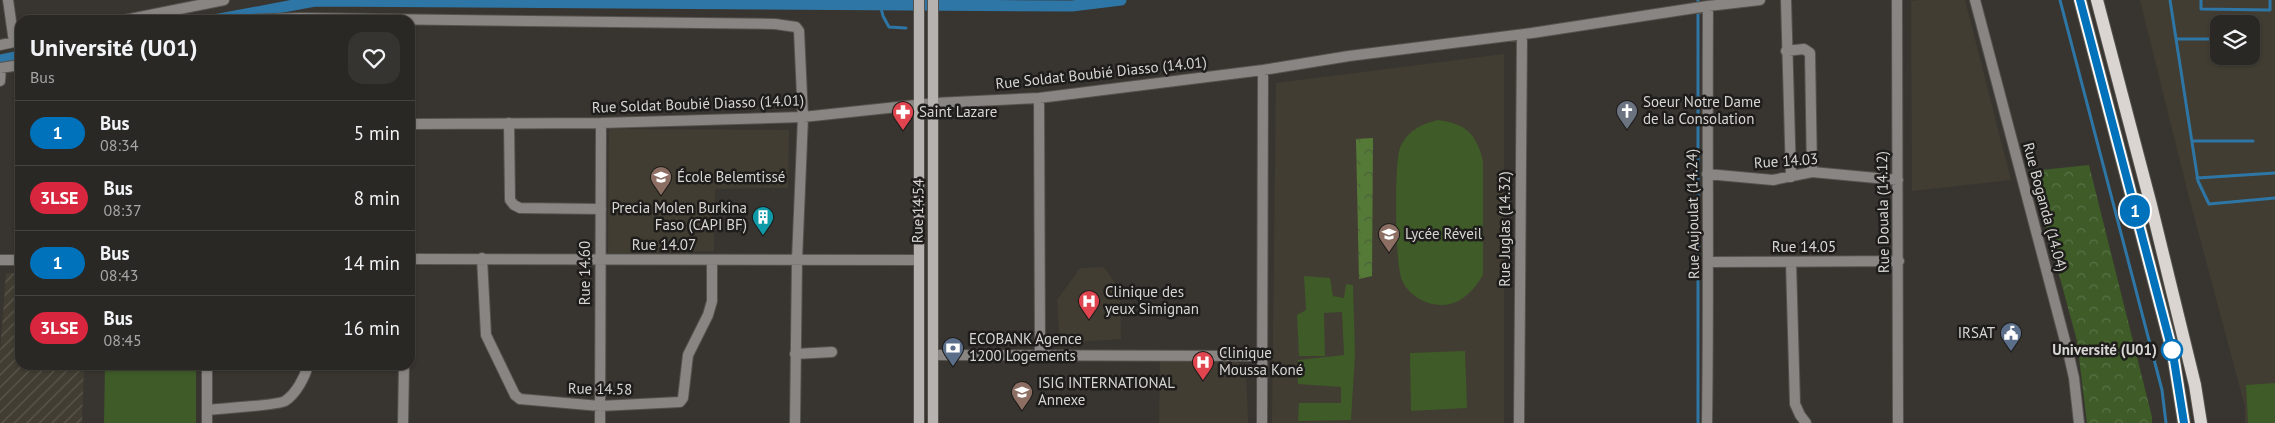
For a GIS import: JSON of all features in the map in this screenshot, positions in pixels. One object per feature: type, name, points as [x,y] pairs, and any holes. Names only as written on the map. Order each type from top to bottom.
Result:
[{"type":"main road","points":[[918,423],[919,0]]},
{"type":"main road","name":"Rue 14.54","points":[[933,0],[935,103],[933,423]]},
{"type":"main road","points":[[2080,0],[2173,354],[2184,423]]},
{"type":"main road","points":[[2097,0],[2151,205],[2194,385],[2201,423]]},
{"type":"street","points":[[8,0],[15,33]]},
{"type":"street","points":[[146,15],[195,3],[224,0]]},
{"type":"street","name":"Rue Soldat Boubié Diasso (14.01)","points":[[415,124],[600,123],[804,117],[935,103],[1039,98],[1262,70],[1349,56],[1522,35],[1708,6],[1760,0]]},
{"type":"street","points":[[1786,0],[1791,177]]},
{"type":"street","name":"Rue Douala (14.12)","points":[[1897,0],[1898,423]]},
{"type":"street","name":"Rue Boganda (14.04)","points":[[1975,0],[2069,356],[2074,378],[2079,423]]},
{"type":"street","name":"Rue Aujoulat (14.24)","points":[[1706,423],[1709,262],[1707,174],[1708,6]]},
{"type":"street","points":[[415,19],[790,25],[800,31],[804,117],[797,260],[795,423]]},
{"type":"street","name":"Rue Juglas (14.32)","points":[[1519,423],[1522,35]]},
{"type":"street","points":[[0,45],[15,42]]},
{"type":"street","points":[[1786,51],[1804,49],[1810,53],[1812,172]]},
{"type":"street","points":[[0,81],[0,68],[15,66]]},
{"type":"street","points":[[1262,70],[1262,423]]},
{"type":"street","points":[[1039,98],[1040,354]]},
{"type":"street","points":[[509,123],[510,200],[514,205],[520,208],[600,209]]},
{"type":"street","name":"Rue 14.60","points":[[600,123],[600,423]]},
{"type":"street","name":"Rue 14.03","points":[[1707,174],[1760,180],[1791,177],[1812,172],[1898,180]]},
{"type":"street","name":"Rue 14.07","points":[[415,258],[919,260]]},
{"type":"street","name":"Rue 14.58","points":[[482,258],[486,335],[516,395],[527,401],[600,406],[680,402],[683,398],[688,355],[708,315],[712,301],[712,260]]},
{"type":"street","points":[[0,260],[15,260]]},
{"type":"street","name":"Rue 14.05","points":[[1709,262],[1899,261]]},
{"type":"street","points":[[1790,262],[1795,404],[1806,423]]},
{"type":"street","points":[[796,354],[832,352]]},
{"type":"street","points":[[933,355],[1262,356]]},
{"type":"street","points":[[207,370],[207,423]]},
{"type":"street","points":[[207,410],[283,402],[293,394],[307,370]]},
{"type":"street","points":[[403,423],[404,370]]},
{"type":"shaded area","points":[[1965,0],[2011,180],[1912,191],[1911,1]]},
{"type":"shaded area","points":[[2140,0],[2275,0],[2275,423],[2245,423],[2245,407],[2189,197]]},
{"type":"shaded area","name":"Lycée Réveil","points":[[1504,54],[1504,423],[1272,423],[1276,83]]},
{"type":"shaded area","name":"École Belemtissé","points":[[609,129],[789,130],[788,188],[715,189],[714,251],[608,253]]},
{"type":"shaded area","name":"Clinique des yeux Simignan","points":[[1104,267],[1120,290],[1121,339],[1060,343],[1057,300],[1080,268]]},
{"type":"shaded area","points":[[6,273],[15,273],[15,370],[84,370],[82,423],[0,423],[0,353]]},
{"type":"shaded area","name":"Clinique Moussa Koné","points":[[1160,360],[1237,361],[1246,370],[1248,423],[1159,423]]},
{"type":"green space","points":[[1438,120],[1463,127],[1477,143],[1483,161],[1483,275],[1464,298],[1444,305],[1419,299],[1406,287],[1400,271],[1397,236],[1396,193],[1400,148],[1406,137],[1415,129]]},
{"type":"green space","points":[[1373,138],[1372,276],[1359,279],[1356,139]]},
{"type":"green space","points":[[2089,165],[2152,423],[2087,423],[2077,341],[2031,171]]},
{"type":"green space","points":[[1304,276],[1330,278],[1333,296],[1344,298],[1346,284],[1353,285],[1355,354],[1351,420],[1298,421],[1299,403],[1341,403],[1341,387],[1298,384],[1298,360],[1344,355],[1342,312],[1324,313],[1325,356],[1299,356],[1297,315],[1306,310]]},
{"type":"green space","points":[[1465,351],[1467,408],[1411,411],[1410,353]]},
{"type":"green space","points":[[105,370],[196,370],[196,423],[104,423]]},
{"type":"green space","points":[[2275,383],[2275,423],[2248,423],[2246,385]]},
{"type":"waterway","points":[[904,4],[907,0]]},
{"type":"waterway","points":[[946,0],[949,4]]},
{"type":"waterway","points":[[241,15],[315,1],[1072,6],[1121,0]]},
{"type":"waterway","points":[[1698,0],[1698,423]]},
{"type":"waterway","points":[[2060,0],[2162,390],[2166,423]]},
{"type":"waterway","points":[[2170,0],[2198,181],[2209,204],[2275,198]]},
{"type":"waterway","points":[[2201,0],[2201,9],[2270,10],[2270,0]]},
{"type":"waterway","points":[[880,4],[883,16],[889,27],[906,28]]},
{"type":"waterway","points":[[2177,39],[2210,39]]},
{"type":"waterway","points":[[0,60],[15,57]]},
{"type":"waterway","points":[[2193,141],[2253,141]]},
{"type":"waterway","points":[[2197,178],[2275,173]]},
{"type":"bus line","name":"1","points":[[2080,0],[2173,354],[2184,423]]},
{"type":"place","name":"Soeur Notre Dame de la Consolation","points":[[1627,130]]},
{"type":"place","name":"Saint Lazare","points":[[903,131]]},
{"type":"place","name":"École Belemtissé","points":[[661,196]]},
{"type":"place","name":"Precia Molen Burkina Faso (CAPI BF)","points":[[763,236]]},
{"type":"place","name":"Lycée Réveil","points":[[1389,253]]},
{"type":"place","name":"Clinique des yeux Simignan","points":[[1089,320]]},
{"type":"place","name":"Université (U01)","points":[[2172,350]]},
{"type":"place","name":"IRSAT","points":[[2011,352]]},
{"type":"place","name":"ECOBANK Agence 1200 Logements","points":[[953,367]]},
{"type":"place","name":"Clinique Moussa Koné","points":[[1203,381]]},
{"type":"place","name":"ISIG INTERNATIONAL Annexe","points":[[1022,411]]}]
